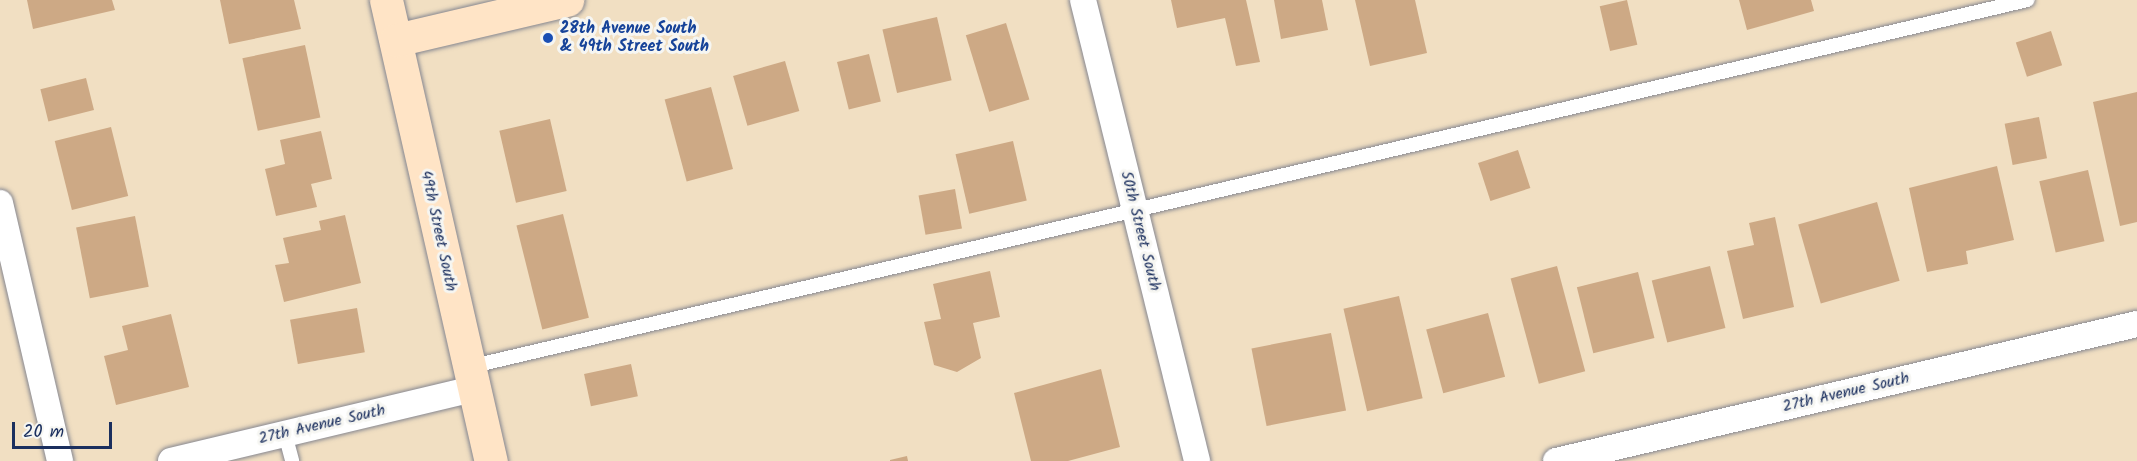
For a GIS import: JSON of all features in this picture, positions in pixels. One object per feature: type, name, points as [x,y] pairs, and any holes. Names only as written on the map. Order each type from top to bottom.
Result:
[{"type":"street","name":"49th Street South","points":[[386,0],[491,461]]},
{"type":"street","points":[[396,40],[567,0]]},
{"type":"street","name":"50th Street South","points":[[1083,0],[1197,461]]},
{"type":"street","points":[[0,203],[60,461]]},
{"type":"street","name":"27th Avenue South","points":[[1556,461],[2137,324]]},
{"type":"street","name":"27th Avenue South","points":[[171,461],[285,434],[471,378]]},
{"type":"lane","points":[[471,378],[1135,210],[2026,0]]},
{"type":"lane","points":[[285,434],[292,461]]},
{"type":"building","points":[[27,0],[112,0],[115,10],[33,29]]},
{"type":"building","points":[[220,0],[294,0],[301,29],[229,44]]},
{"type":"building","points":[[1171,0],[1246,0],[1260,62],[1236,66],[1225,18],[1177,28]]},
{"type":"building","points":[[1274,0],[1322,0],[1328,30],[1281,39]]},
{"type":"building","points":[[1355,0],[1415,0],[1427,53],[1370,66]]},
{"type":"building","points":[[1627,0],[1637,45],[1610,51],[1600,6]]},
{"type":"building","points":[[1739,0],[1811,0],[1814,11],[1747,30]]},
{"type":"building","points":[[937,17],[952,80],[897,93],[882,30]]},
{"type":"building","points":[[1006,23],[1029,100],[989,112],[966,35]]},
{"type":"building","points":[[2051,31],[2062,65],[2027,77],[2016,42]]},
{"type":"building","points":[[305,45],[320,117],[258,131],[242,58]]},
{"type":"building","points":[[869,54],[881,102],[849,110],[837,62]]},
{"type":"building","points":[[785,61],[799,111],[747,126],[733,76]]},
{"type":"building","points":[[86,78],[94,110],[48,121],[40,89]]},
{"type":"building","points":[[711,87],[733,169],[687,182],[665,99]]},
{"type":"building","points":[[2137,92],[2137,222],[2120,226],[2093,102]]},
{"type":"building","points":[[2039,117],[2047,158],[2013,165],[2005,124]]},
{"type":"building","points":[[550,119],[567,191],[516,203],[499,131]]},
{"type":"building","points":[[111,127],[128,196],[72,210],[55,141]]},
{"type":"building","points":[[321,131],[332,179],[311,184],[317,207],[276,216],[265,169],[285,164],[280,140]]},
{"type":"building","points":[[1013,141],[1027,200],[969,214],[956,154]]},
{"type":"building","points":[[1518,150],[1530,188],[1490,201],[1478,163]]},
{"type":"building","points":[[1997,166],[2014,240],[1966,251],[1968,264],[1927,272],[1909,188]]},
{"type":"building","points":[[2088,170],[2104,241],[2056,252],[2039,181]]},
{"type":"building","points":[[955,189],[962,228],[926,235],[919,195]]},
{"type":"building","points":[[1877,202],[1900,281],[1821,303],[1798,225]]},
{"type":"building","points":[[563,214],[589,318],[542,329],[516,226]]},
{"type":"building","points":[[345,215],[361,283],[284,302],[275,265],[289,263],[283,238],[321,230],[319,221]]},
{"type":"building","points":[[135,216],[149,287],[90,298],[76,227]]},
{"type":"building","points":[[1775,217],[1794,307],[1743,319],[1727,251],[1754,245],[1749,223]]},
{"type":"building","points":[[1557,266],[1585,371],[1539,384],[1511,278]]},
{"type":"building","points":[[1710,266],[1725,328],[1667,343],[1652,281]]},
{"type":"building","points":[[990,271],[1000,317],[973,323],[981,358],[957,372],[934,365],[924,322],[941,319],[933,284]]},
{"type":"building","points":[[1638,272],[1654,338],[1593,353],[1577,287]]},
{"type":"building","points":[[1399,296],[1423,398],[1367,411],[1343,309]]},
{"type":"building","points":[[357,308],[365,352],[298,364],[290,320]]},
{"type":"building","points":[[1488,313],[1505,377],[1443,393],[1426,330]]},
{"type":"building","points":[[171,314],[189,387],[116,405],[104,356],[128,350],[122,326]]},
{"type":"building","points":[[1331,333],[1346,411],[1267,426],[1251,348]]},
{"type":"building","points":[[631,364],[638,396],[591,406],[584,374]]},
{"type":"building","points":[[1101,369],[1120,447],[1068,461],[1031,461],[1014,393]]},
{"type":"building","points":[[907,456],[908,461],[890,461],[890,460]]},
{"type":"place","name":"28th Avenue South & 49th Street South","points":[[548,38]]}]
